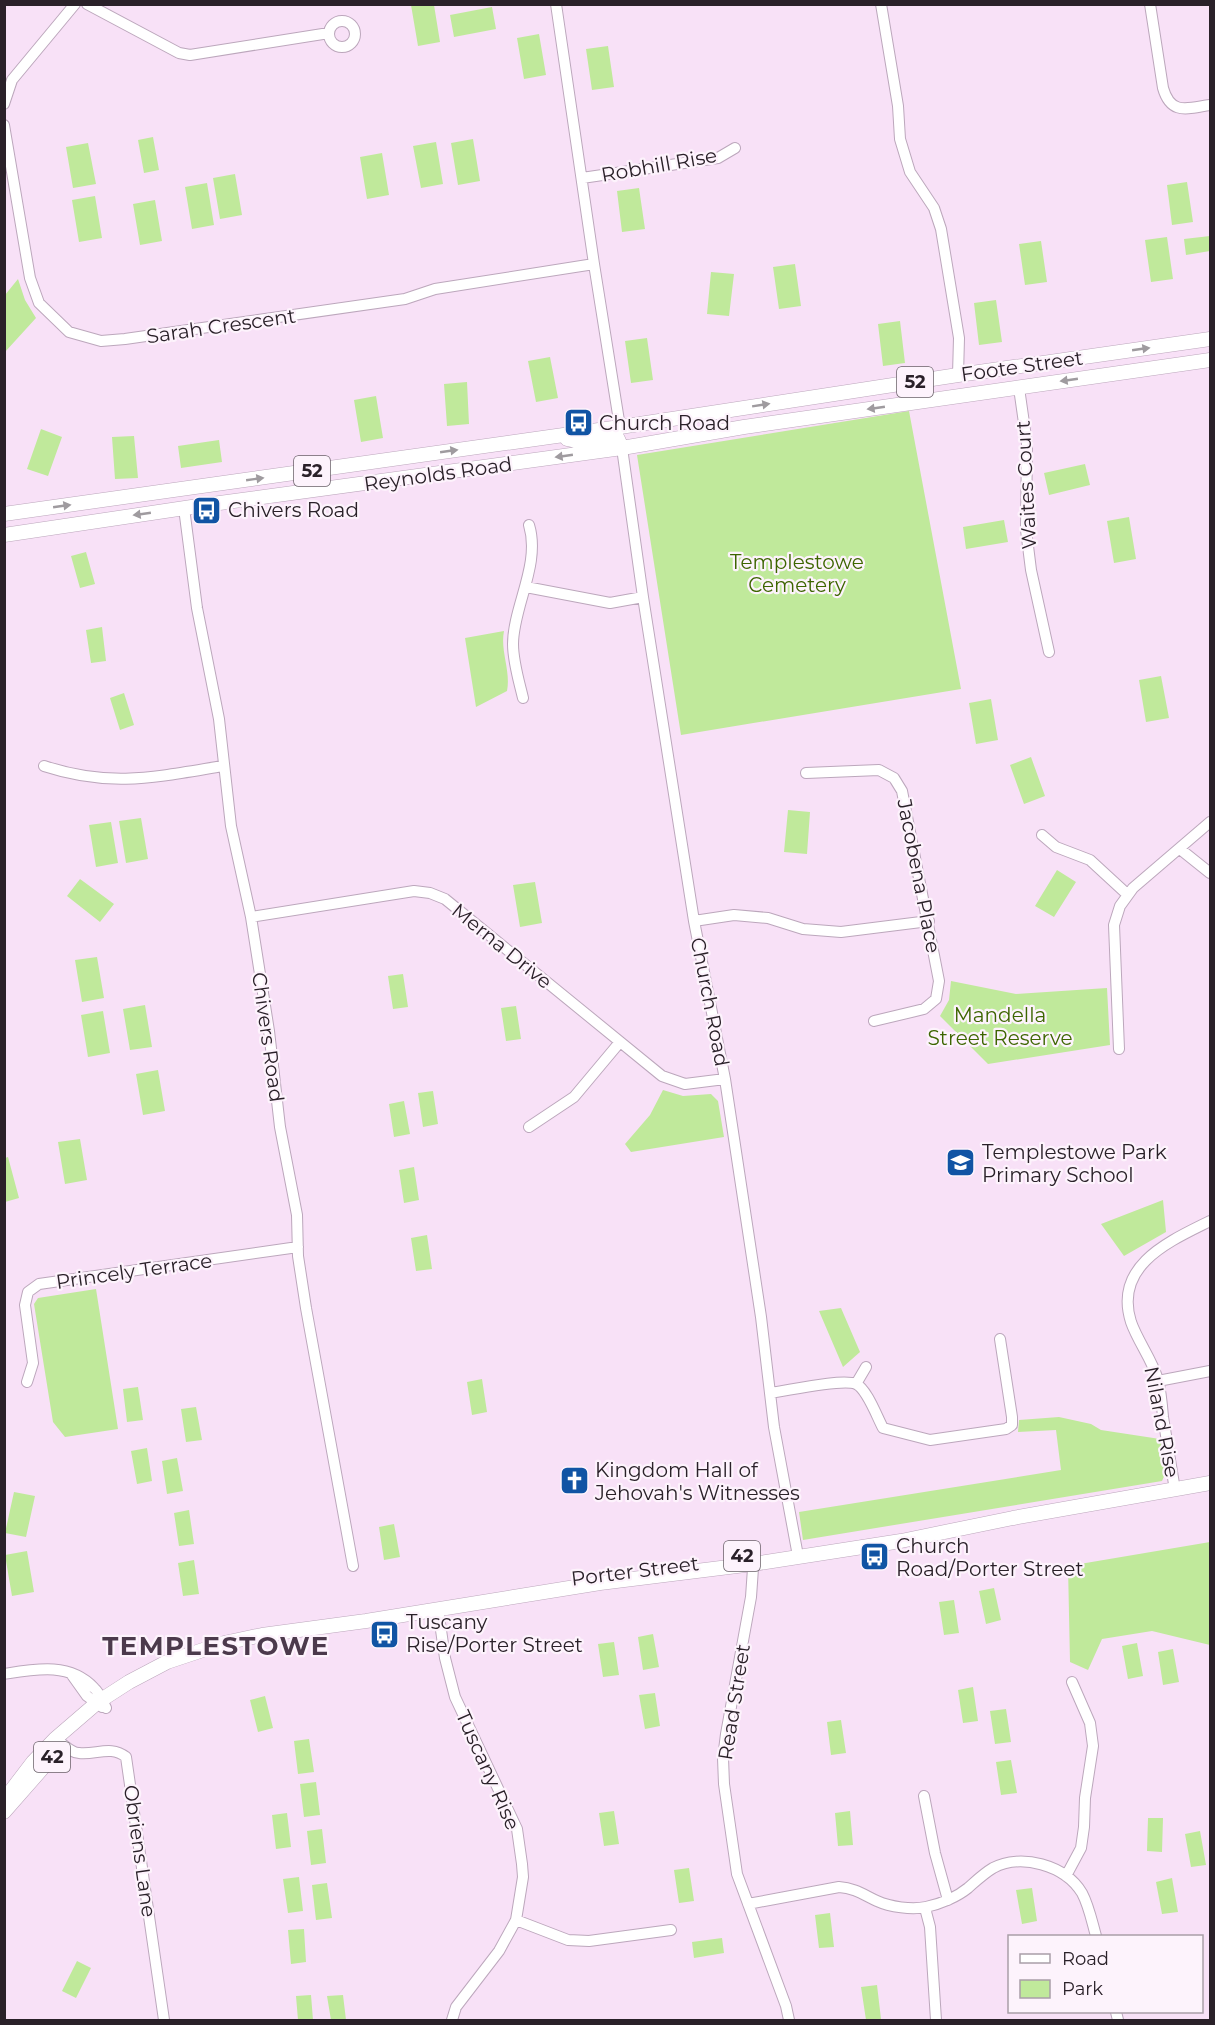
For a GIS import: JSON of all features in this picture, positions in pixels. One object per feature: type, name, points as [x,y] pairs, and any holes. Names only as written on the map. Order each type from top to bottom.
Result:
[{"type":"main road","name":"Foote Street","points":[[620,427],[1210,339]]},
{"type":"main road","points":[[1114,353],[1117,374]]},
{"type":"main road","name":"Foote Street","points":[[622,448],[744,427],[1210,360]]},
{"type":"main road","name":"Reynolds Road","points":[[4,514],[620,427]]},
{"type":"main road","points":[[556,436],[581,442],[618,439],[622,448]]},
{"type":"main road","points":[[507,443],[510,464]]},
{"type":"main road","name":"Reynolds Road","points":[[4,535],[622,448]]},
{"type":"main road","name":"Porter Street","points":[[100,1703],[152,1670],[190,1654],[224,1643],[262,1635],[472,1603],[540,1584],[568,1579],[754,1559],[1210,1484]]},
{"type":"main road","name":"42","points":[[4,1800],[33,1762],[100,1703]]},
{"type":"main road","name":"42","points":[[4,1812],[59,1741]]},
{"type":"street","points":[[4,104],[12,80],[75,4]]},
{"type":"street","points":[[87,4],[178,53],[190,55],[329,33]]},
{"type":"street","points":[[556,4],[620,427]]},
{"type":"street","points":[[881,4],[898,106],[900,139],[910,172],[934,208],[941,229],[959,338],[958,375]]},
{"type":"street","points":[[1150,4],[1163,88],[1168,102],[1180,108],[1210,105]]},
{"type":"street","name":"Sarah Crescent","points":[[4,125],[30,278],[39,303],[69,332],[101,341],[405,299],[435,289],[594,264]]},
{"type":"street","name":"Robhill Rise","points":[[582,178],[718,158],[735,148]]},
{"type":"street","name":"Waites Court","points":[[1018,388],[1027,444],[1026,530],[1031,570],[1049,652]]},
{"type":"street","name":"Church Road","points":[[622,448],[694,921],[725,1079],[761,1317],[774,1426],[797,1552]]},
{"type":"street","name":"Chivers Road","points":[[184,508],[197,608],[218,712],[231,826],[251,917],[269,1031],[278,1117],[297,1215],[298,1247],[306,1308],[353,1566]]},
{"type":"street","points":[[523,698],[513,644],[526,587],[532,535],[529,525]]},
{"type":"street","points":[[526,587],[610,603],[643,597]]},
{"type":"street","points":[[44,766],[69,775],[101,779],[139,779],[223,766]]},
{"type":"street","name":"Jacobena Place","points":[[806,773],[879,770],[894,778],[902,790],[939,981],[936,999],[924,1009],[874,1021]]},
{"type":"street","points":[[1119,1049],[1114,926],[1120,906],[1133,888],[1210,822]]},
{"type":"street","points":[[1042,835],[1056,847],[1090,860],[1128,895]]},
{"type":"street","points":[[1180,849],[1210,873]]},
{"type":"street","name":"Merna Drive","points":[[251,917],[414,891],[430,893],[445,899],[662,1076],[685,1084],[725,1079]]},
{"type":"street","points":[[694,921],[734,915],[768,918],[803,928],[841,932],[928,921]]},
{"type":"street","points":[[529,1127],[574,1097],[620,1042]]},
{"type":"street","name":"Niland Rise","points":[[1175,1490],[1158,1381],[1150,1359],[1131,1322],[1128,1300],[1132,1278],[1144,1261],[1165,1244],[1210,1221]]},
{"type":"street","name":"Princely Terrace","points":[[27,1383],[33,1364],[24,1305],[28,1292],[39,1284],[298,1247]]},
{"type":"street","points":[[770,1393],[840,1382],[856,1384],[866,1394],[883,1428],[904,1435],[930,1440],[1006,1430],[1012,1425],[1012,1418],[1000,1339]]},
{"type":"street","points":[[856,1384],[866,1367]]},
{"type":"street","points":[[1158,1381],[1210,1371]]},
{"type":"street","name":"Read Street","points":[[754,1559],[751,1597],[723,1758],[724,1784],[737,1874],[786,2006],[789,2020]]},
{"type":"street","name":"Tuscany Rise","points":[[438,1609],[445,1658],[455,1697],[517,1829],[523,1877],[516,1920],[499,1951],[456,2007],[452,2020]]},
{"type":"street","points":[[4,1674],[50,1669],[70,1673],[84,1679],[96,1689],[100,1703]]},
{"type":"street","points":[[1066,1876],[1081,1848],[1085,1798],[1093,1746],[1090,1723],[1072,1682]]},
{"type":"street","name":"Obriens Lane","points":[[59,1741],[77,1754],[112,1750],[126,1757],[164,2020]]},
{"type":"street","points":[[924,1796],[935,1853],[948,1900]]},
{"type":"street","points":[[748,1904],[839,1887],[850,1887],[878,1902],[898,1907],[925,1908],[948,1900],[967,1889],[979,1877],[995,1867],[1018,1861],[1041,1863],[1066,1876],[1081,1892],[1096,1935]]},
{"type":"street","points":[[925,1908],[930,1927],[936,2020]]},
{"type":"street","points":[[516,1920],[568,1940],[589,1941],[671,1930]]},
{"type":"green space","points":[[411,5],[434,5],[440,42],[418,46]]},
{"type":"green space","points":[[492,7],[496,29],[454,37],[450,15]]},
{"type":"green space","points":[[539,34],[546,75],[524,79],[517,38]]},
{"type":"green space","points":[[608,46],[614,87],[592,90],[586,49]]},
{"type":"green space","points":[[153,137],[159,170],[144,173],[138,140]]},
{"type":"green space","points":[[473,139],[480,181],[458,185],[451,143]]},
{"type":"green space","points":[[436,142],[443,184],[421,188],[413,146]]},
{"type":"green space","points":[[88,143],[96,184],[73,188],[66,147]]},
{"type":"green space","points":[[382,153],[389,195],[367,199],[360,157]]},
{"type":"green space","points":[[235,174],[242,215],[220,219],[213,178]]},
{"type":"green space","points":[[1187,182],[1193,222],[1172,225],[1167,185]]},
{"type":"green space","points":[[207,183],[214,225],[192,229],[185,187]]},
{"type":"green space","points":[[639,188],[645,229],[622,232],[617,191]]},
{"type":"green space","points":[[95,196],[102,238],[79,242],[72,200]]},
{"type":"green space","points":[[155,200],[162,241],[140,245],[133,204]]},
{"type":"green space","points":[[1210,236],[1210,251],[1186,255],[1184,239]]},
{"type":"green space","points":[[1167,237],[1173,279],[1151,282],[1145,240]]},
{"type":"green space","points":[[1041,241],[1047,282],[1025,285],[1019,244]]},
{"type":"green space","points":[[795,264],[801,306],[779,309],[773,267]]},
{"type":"green space","points":[[711,272],[734,274],[729,316],[707,314]]},
{"type":"green space","points":[[18,279],[25,300],[36,318],[5,352],[5,295]]},
{"type":"green space","points":[[996,300],[1002,342],[979,345],[974,303]]},
{"type":"green space","points":[[900,321],[905,363],[883,366],[878,324]]},
{"type":"green space","points":[[647,338],[653,380],[631,383],[625,341]]},
{"type":"green space","points":[[550,357],[558,398],[536,402],[528,361]]},
{"type":"green space","points":[[467,382],[469,424],[447,426],[444,384]]},
{"type":"green space","points":[[376,396],[383,438],[361,442],[354,400]]},
{"type":"green space","name":"Templestowe Cemetery","points":[[909,411],[961,689],[681,735],[637,455]]},
{"type":"green space","points":[[41,429],[62,437],[48,476],[27,469]]},
{"type":"green space","points":[[134,436],[138,478],[115,479],[112,437]]},
{"type":"green space","points":[[219,440],[222,462],[181,468],[178,446]]},
{"type":"green space","points":[[1085,464],[1090,485],[1049,495],[1044,473]]},
{"type":"green space","points":[[1129,517],[1136,559],[1114,563],[1107,521]]},
{"type":"green space","points":[[1004,520],[1008,542],[966,549],[963,527]]},
{"type":"green space","points":[[86,552],[95,584],[80,588],[71,556]]},
{"type":"green space","points":[[102,627],[106,661],[91,663],[86,630]]},
{"type":"green space","points":[[504,631],[507,691],[476,707],[465,638]]},
{"type":"green space","points":[[1161,676],[1169,718],[1146,722],[1139,680]]},
{"type":"green space","points":[[124,693],[134,725],[120,730],[110,698]]},
{"type":"green space","points":[[991,699],[998,740],[976,744],[969,703]]},
{"type":"green space","points":[[1031,757],[1045,796],[1024,804],[1010,765]]},
{"type":"green space","points":[[788,810],[810,812],[807,854],[784,852]]},
{"type":"green space","points":[[141,818],[148,859],[126,863],[119,821]]},
{"type":"green space","points":[[111,822],[118,863],[96,867],[89,825]]},
{"type":"green space","points":[[1057,870],[1076,882],[1054,917],[1035,906]]},
{"type":"green space","points":[[80,879],[114,904],[100,922],[67,896]]},
{"type":"green space","points":[[535,882],[542,923],[520,927],[513,885]]},
{"type":"green space","points":[[97,957],[104,998],[82,1002],[75,960]]},
{"type":"green space","points":[[403,974],[408,1007],[393,1009],[388,976]]},
{"type":"green space","name":"Mandella Street Reserve","points":[[951,981],[1016,994],[1107,988],[1110,1045],[988,1064],[940,1016],[949,1000]]},
{"type":"green space","points":[[145,1005],[152,1047],[130,1050],[123,1009]]},
{"type":"green space","points":[[516,1006],[521,1039],[506,1041],[501,1008]]},
{"type":"green space","points":[[103,1011],[110,1053],[88,1057],[81,1015]]},
{"type":"green space","points":[[158,1070],[165,1111],[143,1115],[136,1074]]},
{"type":"green space","points":[[663,1090],[683,1096],[711,1094],[718,1101],[724,1137],[631,1152],[625,1144],[650,1115]]},
{"type":"green space","points":[[433,1091],[438,1124],[423,1127],[418,1093]]},
{"type":"green space","points":[[404,1101],[410,1134],[394,1137],[389,1104]]},
{"type":"green space","points":[[80,1139],[87,1180],[65,1184],[58,1142]]},
{"type":"green space","points":[[8,1157],[19,1198],[5,1202],[5,1158]]},
{"type":"green space","points":[[414,1167],[419,1200],[404,1203],[399,1170]]},
{"type":"green space","points":[[1163,1200],[1166,1232],[1124,1256],[1101,1224]]},
{"type":"green space","points":[[427,1235],[432,1269],[416,1271],[411,1238]]},
{"type":"green space","points":[[96,1289],[118,1429],[65,1437],[53,1422],[34,1304],[38,1298]]},
{"type":"green space","points":[[841,1308],[860,1352],[843,1367],[819,1311]]},
{"type":"green space","points":[[482,1379],[487,1412],[472,1415],[467,1382]]},
{"type":"green space","points":[[138,1387],[143,1420],[127,1422],[123,1389]]},
{"type":"green space","points":[[196,1407],[202,1440],[186,1442],[181,1409]]},
{"type":"green space","points":[[1059,1417],[1091,1424],[1101,1430],[1160,1439],[1166,1472],[1162,1481],[803,1540],[799,1512],[1061,1470],[1056,1430],[1018,1432],[1019,1420]]},
{"type":"green space","points":[[147,1448],[152,1481],[137,1484],[131,1451]]},
{"type":"green space","points":[[177,1458],[183,1491],[167,1494],[162,1461]]},
{"type":"green space","points":[[14,1492],[35,1496],[26,1537],[5,1533]]},
{"type":"green space","points":[[189,1510],[194,1544],[179,1546],[174,1513]]},
{"type":"green space","points":[[394,1524],[400,1557],[384,1560],[379,1527]]},
{"type":"green space","points":[[1210,1542],[1210,1645],[1152,1631],[1102,1639],[1088,1670],[1070,1662],[1068,1566]]},
{"type":"green space","points":[[27,1551],[34,1592],[12,1596],[5,1555]]},
{"type":"green space","points":[[194,1560],[199,1594],[183,1596],[178,1563]]},
{"type":"green space","points":[[994,1588],[1001,1620],[986,1624],[979,1591]]},
{"type":"green space","points":[[954,1600],[959,1633],[944,1635],[939,1602]]},
{"type":"green space","points":[[653,1634],[659,1667],[643,1670],[638,1637]]},
{"type":"green space","points":[[614,1642],[619,1675],[603,1677],[598,1644]]},
{"type":"green space","points":[[1137,1643],[1143,1676],[1128,1679],[1122,1646]]},
{"type":"green space","points":[[1173,1649],[1179,1682],[1163,1685],[1158,1652]]},
{"type":"green space","points":[[973,1687],[978,1721],[963,1723],[958,1690]]},
{"type":"green space","points":[[655,1693],[660,1726],[645,1729],[639,1695]]},
{"type":"green space","points":[[265,1696],[273,1728],[258,1732],[250,1700]]},
{"type":"green space","points":[[1006,1709],[1011,1742],[995,1744],[990,1711]]},
{"type":"green space","points":[[841,1720],[846,1753],[831,1755],[827,1722]]},
{"type":"green space","points":[[309,1739],[314,1772],[298,1774],[294,1741]]},
{"type":"green space","points":[[1011,1760],[1017,1793],[1001,1795],[996,1762]]},
{"type":"green space","points":[[316,1782],[320,1815],[304,1817],[300,1784]]},
{"type":"green space","points":[[614,1811],[619,1844],[604,1846],[599,1813]]},
{"type":"green space","points":[[850,1811],[853,1845],[838,1846],[835,1813]]},
{"type":"green space","points":[[287,1813],[291,1847],[276,1849],[272,1815]]},
{"type":"green space","points":[[1148,1818],[1163,1818],[1162,1852],[1147,1851]]},
{"type":"green space","points":[[322,1829],[326,1863],[311,1865],[307,1831]]},
{"type":"green space","points":[[1200,1831],[1206,1865],[1191,1867],[1185,1834]]},
{"type":"green space","points":[[689,1868],[694,1901],[679,1903],[674,1870]]},
{"type":"green space","points":[[299,1877],[303,1911],[288,1913],[283,1879]]},
{"type":"green space","points":[[1172,1878],[1178,1912],[1162,1914],[1156,1882]]},
{"type":"green space","points":[[327,1883],[332,1918],[316,1920],[312,1885]]},
{"type":"green space","points":[[1032,1888],[1037,1921],[1022,1924],[1016,1890]]},
{"type":"green space","points":[[830,1913],[834,1947],[819,1948],[815,1915]]},
{"type":"green space","points":[[304,1929],[306,1962],[291,1964],[288,1930]]},
{"type":"green space","points":[[722,1938],[724,1953],[694,1958],[692,1942]]},
{"type":"green space","points":[[77,1961],[91,1968],[76,1998],[62,1991]]},
{"type":"green space","points":[[877,1985],[881,2019],[866,2020],[861,1987]]},
{"type":"green space","points":[[311,1995],[313,2020],[298,2020],[296,1996]]},
{"type":"green space","points":[[343,1995],[346,2020],[331,2020],[327,1996]]},
{"type":"place","name":"Church Road","points":[[578,423]]},
{"type":"place","name":"Chivers Road","points":[[207,510]]},
{"type":"place","name":"Templestowe Park Primary School","points":[[961,1163]]},
{"type":"place","name":"Kingdom Hall of Jehovah's Witnesses","points":[[574,1481]]},
{"type":"place","name":"Church Road/Porter Street","points":[[875,1557]]},
{"type":"place","name":"Tuscany Rise/Porter Street","points":[[385,1634]]},
{"type":"district","name":"TEMPLESTOWE","points":[[216,1646]]}]
